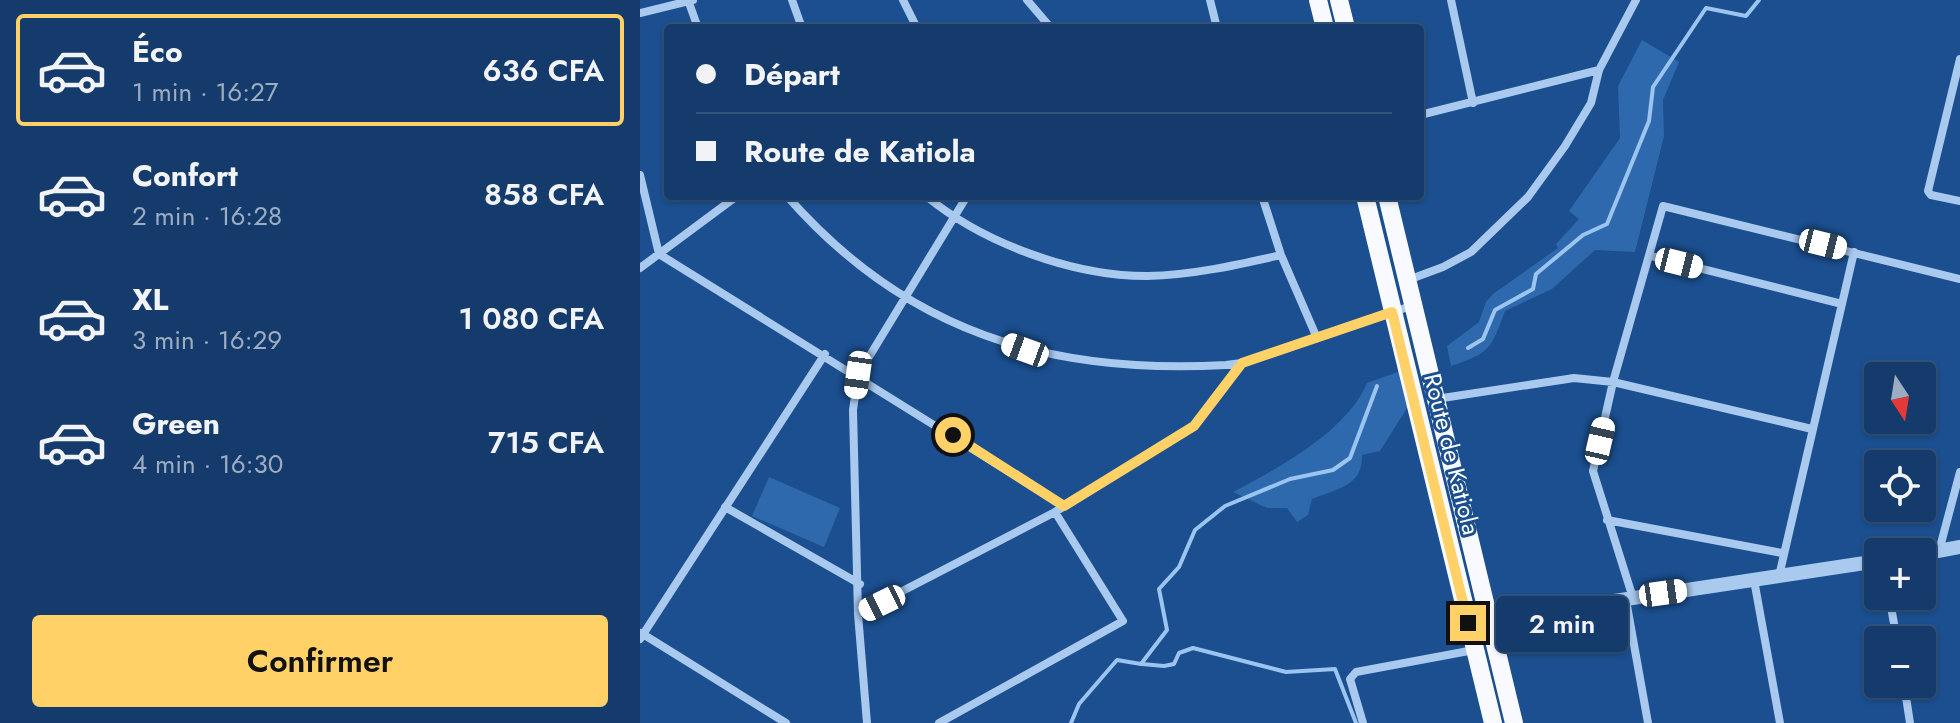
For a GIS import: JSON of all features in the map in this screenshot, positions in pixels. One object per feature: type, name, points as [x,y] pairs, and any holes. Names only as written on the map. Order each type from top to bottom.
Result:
[{"type":"highway","points":[[1318,0],[1324,24]]},
{"type":"highway","points":[[1339,0],[1345,24]]},
{"type":"highway","name":"Route de Katiola","points":[[1366,200],[1493,723]]},
{"type":"highway","name":"Route de Katiola","points":[[1388,200],[1411,306],[1514,723]]},
{"type":"street","points":[[640,13],[690,0],[697,24]]},
{"type":"street","points":[[792,0],[801,24]]},
{"type":"street","points":[[903,0],[915,24]]},
{"type":"street","points":[[1027,0],[1048,24]]},
{"type":"street","points":[[1210,0],[1216,24]]},
{"type":"street","points":[[1451,0],[1473,103]]},
{"type":"street","points":[[1407,280],[1443,267],[1471,252],[1528,197],[1591,103],[1599,70],[1636,0]]},
{"type":"street","points":[[1960,59],[1928,191],[1931,195],[1960,201]]},
{"type":"street","points":[[1424,114],[1599,70]]},
{"type":"street","points":[[640,175],[659,254],[825,354],[1064,506]]},
{"type":"street","points":[[640,268],[732,200]]},
{"type":"street","points":[[791,200],[856,265],[906,300],[969,330],[1025,350],[1099,363],[1170,367],[1242,363],[1411,306]]},
{"type":"street","points":[[931,200],[953,219],[1031,253],[1114,273],[1147,276],[1195,272],[1281,255]]},
{"type":"street","points":[[867,723],[858,614],[860,584],[853,410],[858,375],[965,200]]},
{"type":"street","points":[[1263,200],[1281,255],[1317,338]]},
{"type":"street","points":[[1648,723],[1630,599],[1593,471],[1613,382],[1665,204],[1960,279]]},
{"type":"street","points":[[1779,576],[1854,252]]},
{"type":"street","points":[[1651,256],[1842,304]]},
{"type":"street","points":[[786,723],[641,635],[825,354]]},
{"type":"street","points":[[858,614],[1055,512],[1194,426],[1242,363]]},
{"type":"street","points":[[1435,399],[1554,379],[1613,382],[1812,429]]},
{"type":"street","points":[[1939,551],[1960,472]]},
{"type":"street","points":[[725,507],[860,584]]},
{"type":"street","points":[[939,723],[1123,621],[1055,512]]},
{"type":"street","points":[[1607,520],[1782,553]]},
{"type":"street","points":[[1936,552],[1960,547]]},
{"type":"street","points":[[1468,623],[1864,563]]},
{"type":"street","points":[[1754,580],[1780,723]]},
{"type":"street","points":[[1363,723],[1350,679],[1356,672],[1474,650]]},
{"type":"street","points":[[1906,698],[1910,723]]},
{"type":"shaded area","points":[[1642,40],[1679,62],[1663,100],[1664,136],[1635,252],[1595,250],[1552,289],[1505,311],[1492,342],[1482,353],[1451,366],[1447,346],[1479,322],[1486,302],[1493,294],[1558,248],[1556,244],[1579,219],[1569,211],[1620,138],[1618,86]]},
{"type":"shaded area","points":[[1400,371],[1409,405],[1380,451],[1362,455],[1358,474],[1347,485],[1312,499],[1308,515],[1297,522],[1287,508],[1267,508],[1233,492],[1290,460],[1328,432],[1344,417],[1367,383]]},
{"type":"shaded area","points":[[769,477],[840,508],[824,547],[752,516]]},
{"type":"waterway","points":[[1468,348],[1483,339],[1495,310],[1533,289],[1536,274],[1583,235],[1607,224],[1649,121],[1653,87],[1706,8],[1746,16],[1759,0]]},
{"type":"waterway","points":[[1071,723],[1079,704],[1117,660],[1141,664],[1167,630],[1159,589],[1179,567],[1195,530],[1225,506],[1290,479],[1333,470],[1350,458],[1377,386]]},
{"type":"waterway","points":[[1142,664],[1174,664],[1179,653],[1193,648],[1286,672],[1335,669],[1356,723]]},
{"type":"route","points":[[953,435],[1064,506],[1194,426],[1242,363],[1392,312],[1468,623]]}]
